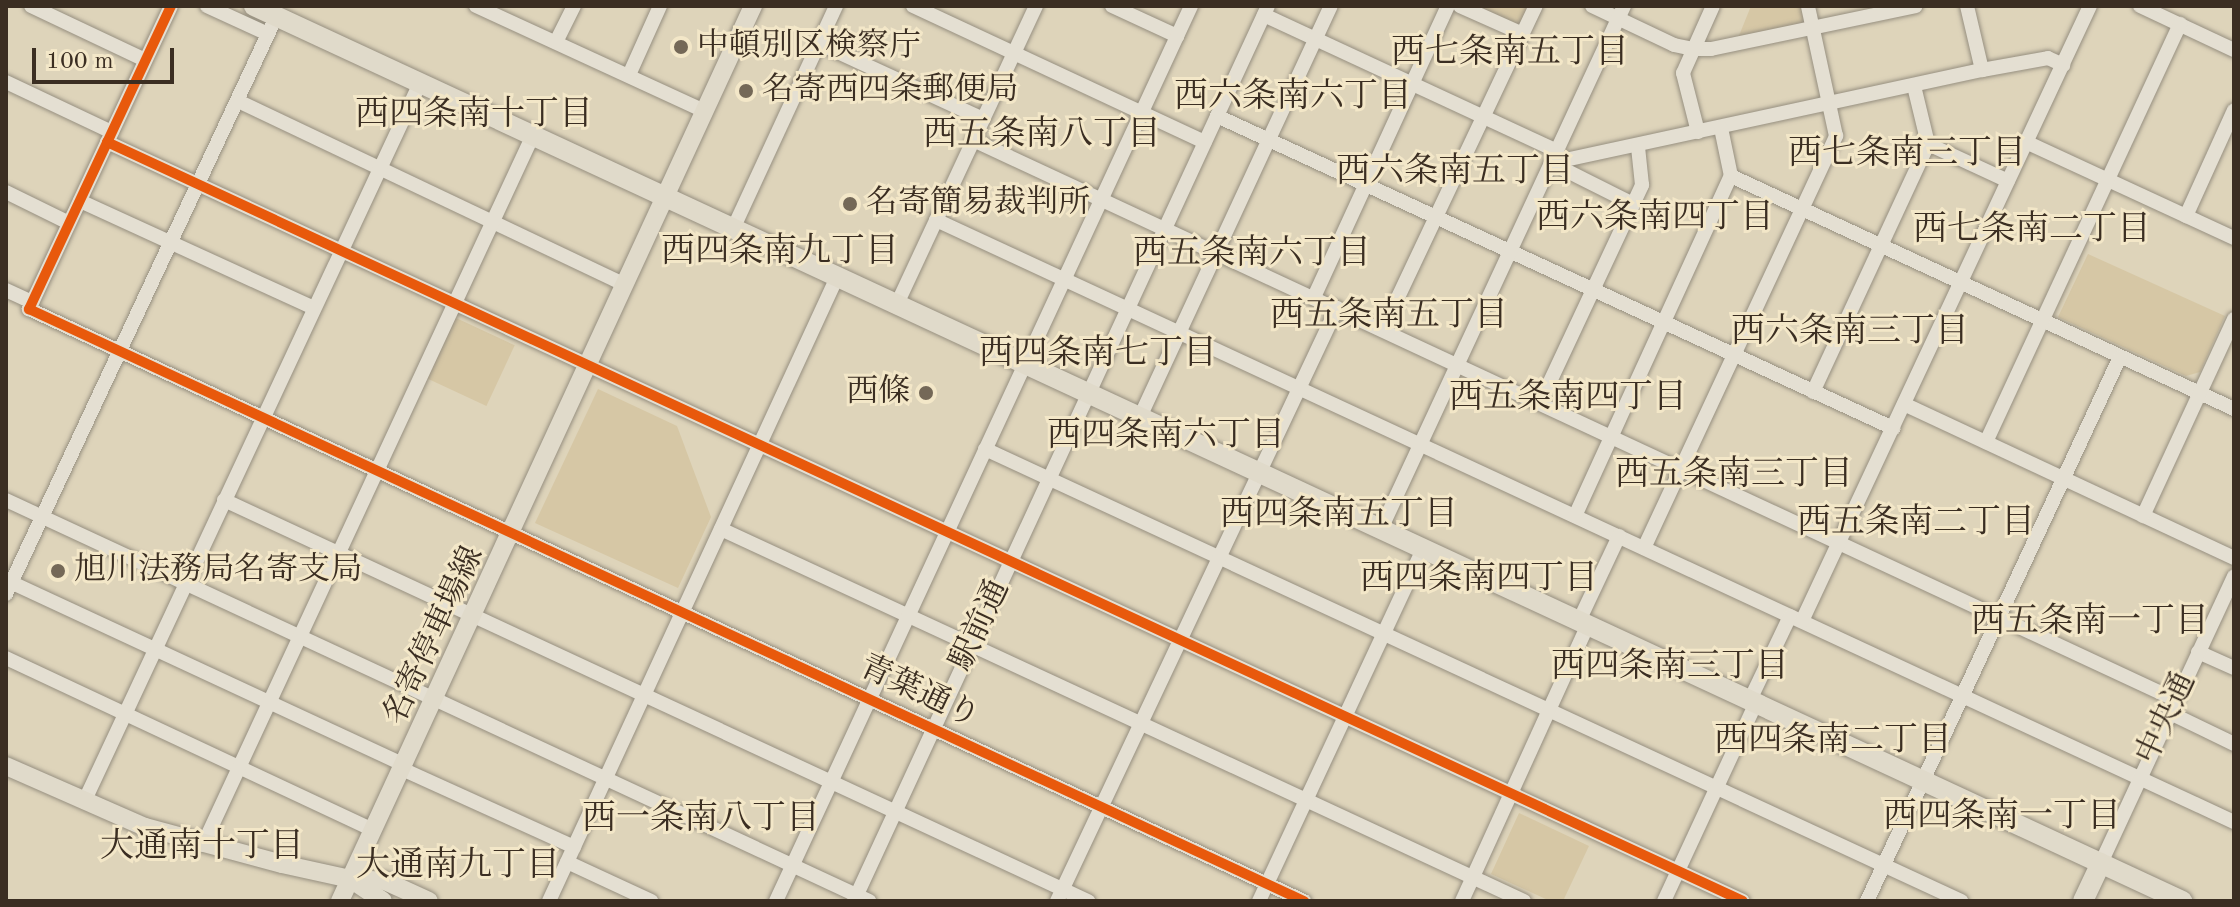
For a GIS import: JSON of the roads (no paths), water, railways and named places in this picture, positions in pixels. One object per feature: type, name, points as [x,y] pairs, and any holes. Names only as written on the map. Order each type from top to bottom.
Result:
[{"type":"highway","points":[[254,6],[2182,901]]},
{"type":"highway","points":[[2083,901],[2101,863]]},
{"type":"main road","name":"名寄停車場線","points":[[340,901],[474,617],[753,6]]},
{"type":"main road","points":[[6,766],[84,802],[203,845],[350,879],[385,881],[429,901]]},
{"type":"main road","points":[[350,879],[383,901]]},
{"type":"street","points":[[31,6],[145,60]]},
{"type":"street","points":[[6,290],[32,302],[171,6]]},
{"type":"street","points":[[207,6],[280,19],[8,585],[156,650],[574,847]]},
{"type":"street","points":[[556,42],[574,6]]},
{"type":"street","points":[[629,75],[660,6]]},
{"type":"street","points":[[733,229],[836,6]]},
{"type":"street","points":[[913,6],[1205,142]]},
{"type":"street","points":[[897,304],[1036,6]]},
{"type":"street","points":[[1112,6],[1177,36]]},
{"type":"street","points":[[776,901],[1191,6]]},
{"type":"street","points":[[1140,417],[1331,6]]},
{"type":"street","points":[[1314,297],[1448,6]]},
{"type":"street","points":[[1460,6],[1523,34]]},
{"type":"street","points":[[1383,329],[1536,6]]},
{"type":"street","points":[[1592,6],[1621,12],[1674,45],[1693,49],[1711,49],[1916,6]]},
{"type":"street","points":[[1698,132],[1683,73],[1713,6]]},
{"type":"street","points":[[1644,548],[1836,136],[1808,6]]},
{"type":"street","points":[[1967,6],[1982,70]]},
{"type":"street","points":[[1664,901],[1753,702],[1838,543],[2090,6]]},
{"type":"street","points":[[2140,6],[2234,50]]},
{"type":"street","points":[[482,7],[704,111]]},
{"type":"street","points":[[1266,11],[1315,39],[1483,117],[1633,204]]},
{"type":"street","name":"駅前通","points":[[860,899],[895,811],[1266,11]]},
{"type":"street","points":[[1381,529],[1621,12]]},
{"type":"street","points":[[1986,442],[2180,24]]},
{"type":"street","points":[[818,43],[983,119]]},
{"type":"street","points":[[1554,157],[1638,146],[2048,58],[2063,65]]},
{"type":"street","points":[[6,82],[199,185],[1743,901]]},
{"type":"street","points":[[84,802],[420,83]]},
{"type":"street","points":[[1813,392],[1928,144],[1914,86]]},
{"type":"street","points":[[238,101],[626,285]]},
{"type":"street","points":[[2186,216],[2234,110]]},
{"type":"street","points":[[1217,116],[1893,428]]},
{"type":"street","points":[[1575,516],[1661,322],[1731,176],[1721,128]]},
{"type":"street","points":[[203,845],[533,135]]},
{"type":"street","points":[[973,140],[1998,617],[2173,707],[2234,744]]},
{"type":"street","points":[[2026,142],[2234,238]]},
{"type":"street","points":[[1928,144],[2008,181]]},
{"type":"street","points":[[1540,403],[1642,185],[1638,146]]},
{"type":"street","points":[[1731,176],[2234,409]]},
{"type":"street","points":[[6,192],[69,223]]},
{"type":"street","points":[[80,201],[314,308]]},
{"type":"street","points":[[936,220],[2234,822]]},
{"type":"street","points":[[549,901],[837,277]]},
{"type":"street","name":"青葉通り","points":[[32,302],[29,309],[1304,901]]},
{"type":"street","points":[[1059,895],[1337,308]]},
{"type":"street","points":[[2143,516],[2234,319]]},
{"type":"street","points":[[1867,901],[2120,357]]},
{"type":"street","points":[[1904,404],[2234,558]]},
{"type":"street","points":[[985,449],[1961,901]]},
{"type":"street","points":[[6,500],[860,899]]},
{"type":"street","points":[[224,500],[895,811],[1059,895],[1088,901]]},
{"type":"street","points":[[721,529],[1524,901]]},
{"type":"street","points":[[1462,901],[1549,710],[1619,536]]},
{"type":"street","points":[[1259,901],[1423,549]]},
{"type":"street","name":"中央通","points":[[2101,863],[2233,581]]},
{"type":"street","points":[[2198,652],[2234,668]]},
{"type":"street","points":[[6,658],[374,830]]},
{"type":"street","points":[[567,862],[651,901]]},
{"type":"place","name":"中頓別区検察庁","points":[[681,47]]},
{"type":"place","name":"名寄西四条郵便局","points":[[746,91]]},
{"type":"place","name":"名寄簡易裁判所","points":[[850,204]]},
{"type":"place","name":"西條","points":[[926,393]]},
{"type":"place","name":"旭川法務局名寄支局","points":[[58,571]]},
{"type":"district","name":"西七条南五丁目","points":[[1510,54]]},
{"type":"district","name":"西六条南六丁目","points":[[1293,98]]},
{"type":"district","name":"西四条南十丁目","points":[[474,116]]},
{"type":"district","name":"西五条南八丁目","points":[[1042,136]]},
{"type":"district","name":"西七条南三丁目","points":[[1907,155]]},
{"type":"district","name":"西六条南五丁目","points":[[1455,173]]},
{"type":"district","name":"西六条南四丁目","points":[[1655,219]]},
{"type":"district","name":"西七条南二丁目","points":[[2032,231]]},
{"type":"district","name":"西四条南九丁目","points":[[780,253]]},
{"type":"district","name":"西五条南六丁目","points":[[1252,255]]},
{"type":"district","name":"西五条南五丁目","points":[[1389,317]]},
{"type":"district","name":"西六条南三丁目","points":[[1850,333]]},
{"type":"district","name":"西四条南七丁目","points":[[1098,355]]},
{"type":"district","name":"西五条南四丁目","points":[[1568,399]]},
{"type":"district","name":"西四条南六丁目","points":[[1166,437]]},
{"type":"district","name":"西五条南三丁目","points":[[1734,476]]},
{"type":"district","name":"西四条南五丁目","points":[[1339,516]]},
{"type":"district","name":"西五条南二丁目","points":[[1916,524]]},
{"type":"district","name":"西四条南四丁目","points":[[1479,580]]},
{"type":"district","name":"西五条南一丁目","points":[[2090,623]]},
{"type":"district","name":"西四条南三丁目","points":[[1670,668]]},
{"type":"district","name":"西四条南二丁目","points":[[1833,742]]},
{"type":"district","name":"西四条南一丁目","points":[[2002,818]]},
{"type":"district","name":"西一条南八丁目","points":[[701,820]]},
{"type":"district","name":"大通南十丁目","points":[[202,848]]},
{"type":"district","name":"大通南九丁目","points":[[458,867]]}]
